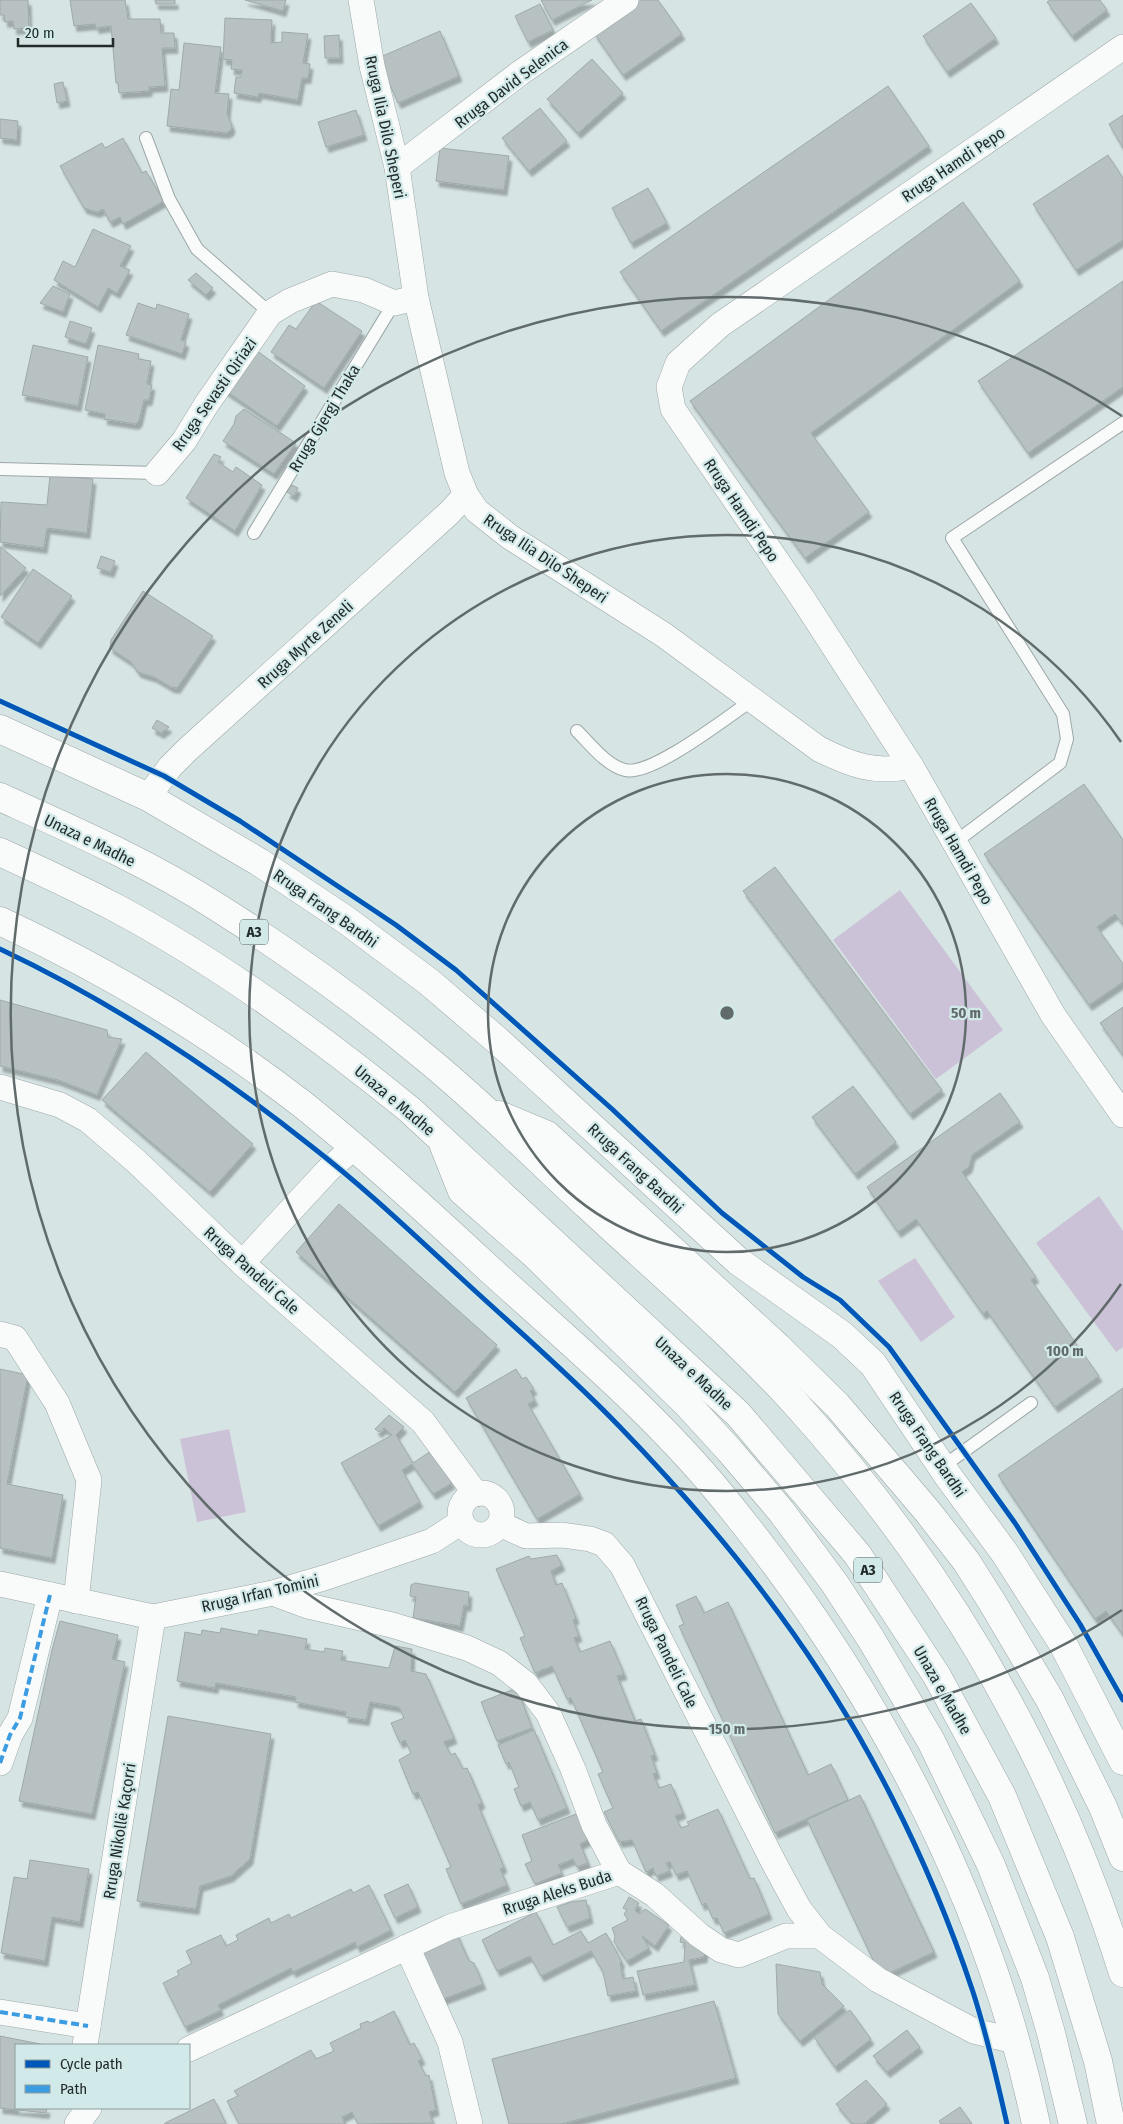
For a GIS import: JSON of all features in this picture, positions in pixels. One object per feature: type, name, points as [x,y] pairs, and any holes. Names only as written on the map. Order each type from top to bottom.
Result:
[{"type":"main road","name":"Rruga Frang Bardhi","points":[[0,729],[148,798],[259,862],[346,920],[429,982],[498,1041],[738,1261],[842,1335],[873,1364],[942,1466],[1004,1552],[1063,1644],[1093,1697],[1123,1760]]},
{"type":"main road","name":"Unaza e Madhe","points":[[0,797],[156,872],[214,905],[333,985],[429,1060],[731,1338],[792,1399],[878,1501],[922,1560],[954,1609],[1026,1733],[1089,1874],[1123,1973]]},
{"type":"main road","name":"Unaza e Madhe","points":[[0,852],[117,909],[215,967],[279,1009],[355,1065],[440,1138],[738,1414],[858,1554],[936,1676],[1002,1796],[1060,1937],[1098,2061],[1111,2124]]},
{"type":"main road","points":[[0,921],[100,970],[152,1001],[227,1050],[354,1147],[631,1400],[711,1483],[776,1566],[851,1676],[911,1781],[980,1934],[1015,2041],[1036,2124]]},
{"type":"main road","points":[[481,1107],[547,1135],[778,1347],[837,1405],[870,1443],[928,1512],[966,1562],[992,1602],[1050,1700],[1079,1756],[1123,1856]]},
{"type":"main road","points":[[440,1138],[462,1191],[535,1255],[675,1393],[730,1451],[797,1533],[835,1584],[871,1639],[931,1742],[991,1866],[1035,1978],[1052,2033],[1073,2124]]},
{"type":"street","name":"Rruga Ilia Dilo Sheperi","points":[[361,0],[372,66],[397,167],[405,300],[457,473],[466,495],[477,511],[510,537],[664,635],[751,701],[819,749],[845,762],[872,769],[891,770],[910,766]]},
{"type":"street","name":"Rruga David Selenica","points":[[397,167],[520,73],[626,0]]},
{"type":"street","name":"Rruga Hamdi Pepo","points":[[1123,48],[720,325],[678,363],[670,387],[673,409],[801,596],[910,766],[1053,1015],[1123,1115]]},
{"type":"street","name":"Rruga Sevasti Qiriazi","points":[[157,473],[184,440],[270,313],[290,301],[332,284],[405,300]]},
{"type":"street","name":"Rruga Myrte Zeneli","points":[[148,798],[170,768],[187,750],[448,514],[466,495]]},
{"type":"street","name":"Rruga Pandeli Cale","points":[[0,1087],[60,1105],[88,1120],[137,1162],[242,1263],[423,1422],[476,1494]]},
{"type":"street","points":[[242,1263],[328,1170],[354,1147]]},
{"type":"street","points":[[0,1334],[15,1338],[57,1403],[89,1480],[76,1602]]},
{"type":"street","points":[[483,1493],[496,1498],[503,1511],[500,1524],[490,1534],[484,1536],[470,1533],[462,1522],[461,1508],[469,1496],[476,1494],[483,1493]]},
{"type":"street","name":"Rruga Irfan Tomini","points":[[0,1584],[76,1602],[153,1616],[273,1593],[432,1541],[462,1522]]},
{"type":"street","name":"Rruga Pandeli Cale","points":[[500,1524],[526,1536],[562,1535],[590,1539],[604,1544],[622,1565],[774,1863],[799,1909],[820,1936]]},
{"type":"street","points":[[273,1593],[308,1606],[392,1625],[467,1648],[499,1663],[526,1684],[548,1713],[573,1769],[594,1825],[619,1872]]},
{"type":"street","points":[[0,1763],[10,1734],[20,1718],[50,1595]]},
{"type":"street","name":"Rruga Nikollë Kaçorri","points":[[87,2036],[153,1616]]},
{"type":"street","name":"Rruga Aleks Buda","points":[[190,2049],[450,1927],[619,1872],[654,1895],[699,1935],[721,1950],[739,1955],[786,1936],[820,1936]]},
{"type":"street","points":[[820,1936],[878,1980],[974,2031],[1015,2041]]},
{"type":"street","points":[[407,1947],[450,2042],[470,2124]]},
{"type":"street","points":[[0,2012],[87,2036]]},
{"type":"street","points":[[73,2124],[75,2109]]},
{"type":"street","points":[[77,2124],[88,2109]]},
{"type":"lane","points":[[146,138],[169,199],[197,249],[270,313]]},
{"type":"lane","name":"Rruga Gjergj Thaka","points":[[254,534],[405,300]]},
{"type":"lane","points":[[954,843],[1060,763],[1067,739],[1063,714],[952,538],[1123,423]]},
{"type":"lane","name":"Rruga Sevasti Qiriazi","points":[[0,469],[157,473]]},
{"type":"lane","points":[[577,731],[614,765],[624,770],[637,771],[652,766],[751,701]]},
{"type":"lane","points":[[942,1466],[1031,1403]]},
{"type":"shaded area","points":[[900,890],[1003,1030],[936,1079],[833,940]]},
{"type":"shaded area","points":[[1099,1196],[1123,1231],[1123,1347],[1116,1352],[1036,1243]]},
{"type":"shaded area","points":[[915,1258],[955,1317],[921,1342],[878,1281]]},
{"type":"shaded area","points":[[229,1429],[246,1512],[197,1522],[180,1439]]},
{"type":"building","points":[[0,0],[28,0],[29,28],[14,29],[13,21],[5,22],[4,15],[0,15]]},
{"type":"building","points":[[70,0],[125,0],[128,19],[160,19],[161,33],[174,33],[175,48],[162,48],[165,86],[149,87],[149,91],[119,93],[118,83],[116,83],[111,26],[96,28],[95,24],[74,26]]},
{"type":"building","points":[[155,0],[175,0],[175,4],[156,4]]},
{"type":"building","points":[[245,0],[286,0],[283,11]]},
{"type":"building","points":[[541,0],[592,0],[552,20]]},
{"type":"building","points":[[641,0],[658,0],[682,34],[623,75],[594,33]]},
{"type":"building","points":[[1050,0],[1100,0],[1107,10],[1072,36],[1047,2]]},
{"type":"building","points":[[971,3],[996,38],[947,72],[923,36]]},
{"type":"building","points":[[540,4],[553,30],[528,42],[515,16]]},
{"type":"building","points":[[225,18],[272,20],[271,43],[282,42],[282,32],[308,34],[303,63],[310,64],[308,78],[302,78],[298,100],[259,93],[258,97],[234,93],[236,77],[241,77],[242,70],[231,69],[232,60],[223,59]]},
{"type":"building","points":[[440,31],[459,76],[398,103],[378,58]]},
{"type":"building","points":[[339,35],[340,58],[325,58],[324,36]]},
{"type":"building","points":[[184,43],[221,47],[215,93],[229,94],[227,114],[232,126],[231,130],[226,133],[167,126],[171,89],[179,90]]},
{"type":"building","points":[[592,59],[623,93],[578,133],[547,99]]},
{"type":"building","points":[[63,82],[67,101],[57,103],[54,84]]},
{"type":"building","points":[[888,86],[929,146],[661,331],[620,272]]},
{"type":"building","points":[[540,108],[567,141],[529,171],[502,138]]},
{"type":"building","points":[[356,110],[364,135],[326,147],[318,122]]},
{"type":"building","points":[[1123,115],[1123,148],[1109,124]]},
{"type":"building","points":[[0,119],[18,121],[17,140],[0,138]]},
{"type":"building","points":[[123,138],[142,173],[146,171],[164,201],[123,224],[120,217],[110,222],[103,209],[97,212],[84,208],[60,166],[102,143],[105,148]]},
{"type":"building","points":[[440,148],[509,156],[504,190],[436,181]]},
{"type":"building","points":[[1108,155],[1123,178],[1123,240],[1076,270],[1033,204]]},
{"type":"building","points":[[648,188],[667,223],[631,243],[612,208]]},
{"type":"building","points":[[963,202],[1020,281],[811,433],[869,512],[805,558],[690,401]]},
{"type":"building","points":[[93,229],[131,246],[120,266],[130,270],[117,293],[108,288],[98,307],[54,280],[63,261],[75,267]]},
{"type":"building","points":[[196,273],[213,288],[206,295],[188,280]]},
{"type":"building","points":[[1123,281],[1123,387],[1028,453],[978,381]]},
{"type":"building","points":[[53,286],[70,294],[63,312],[40,303]]},
{"type":"building","points":[[316,301],[362,331],[324,388],[271,352],[289,325],[296,329]]},
{"type":"building","points":[[138,303],[156,309],[157,304],[189,314],[181,340],[186,342],[182,354],[126,335]]},
{"type":"building","points":[[70,321],[92,328],[86,344],[65,337]]},
{"type":"building","points":[[33,345],[88,357],[78,406],[22,395]]},
{"type":"building","points":[[98,345],[139,354],[138,359],[151,361],[147,384],[152,385],[149,400],[144,400],[139,421],[136,424],[104,419],[105,414],[85,410]]},
{"type":"building","points":[[252,347],[305,386],[277,426],[223,389]]},
{"type":"building","points":[[244,409],[296,443],[274,474],[223,441],[234,424],[236,416]]},
{"type":"building","points":[[214,454],[221,457],[218,462],[233,472],[236,467],[262,485],[235,531],[186,498]]},
{"type":"building","points":[[50,475],[93,479],[87,533],[47,528],[44,548],[0,542],[1,502],[47,505]]},
{"type":"building","points":[[292,485],[298,488],[294,496],[287,492]]},
{"type":"building","points":[[0,547],[26,568],[0,596]]},
{"type":"building","points":[[101,556],[115,561],[111,572],[97,568]]},
{"type":"building","points":[[33,569],[72,596],[38,643],[1,617]]},
{"type":"building","points":[[143,591],[213,636],[177,688],[138,672],[131,662],[110,648],[111,640]]},
{"type":"building","points":[[157,720],[169,727],[161,733],[152,728]]},
{"type":"building","points":[[1084,784],[1123,840],[1123,924],[1115,914],[1097,927],[1123,964],[1123,982],[1089,1005],[984,854]]},
{"type":"building","points":[[775,867],[942,1090],[910,1114],[743,891]]},
{"type":"building","points":[[0,1000],[107,1030],[108,1037],[122,1039],[97,1095],[58,1080],[0,1066]]},
{"type":"building","points":[[1123,1007],[1123,1055],[1100,1023]]},
{"type":"building","points":[[146,1052],[253,1144],[210,1192],[102,1100]]},
{"type":"building","points":[[853,1086],[896,1142],[855,1174],[812,1117]]},
{"type":"building","points":[[1000,1093],[1020,1122],[972,1155],[969,1167],[962,1172],[1036,1277],[1031,1280],[1099,1376],[1055,1407],[987,1311],[983,1314],[916,1219],[898,1232],[867,1187]]},
{"type":"building","points":[[339,1204],[497,1345],[455,1392],[296,1252]]},
{"type":"building","points":[[0,1369],[28,1375],[7,1484],[63,1495],[52,1558],[0,1548]]},
{"type":"building","points":[[516,1369],[522,1379],[526,1377],[534,1389],[530,1391],[535,1400],[528,1404],[580,1494],[537,1519],[466,1398]]},
{"type":"building","points":[[1123,1388],[1123,1635],[1106,1611],[1095,1619],[998,1475]]},
{"type":"building","points":[[389,1415],[404,1427],[396,1435],[413,1463],[431,1451],[452,1483],[433,1494],[412,1464],[402,1470],[420,1502],[378,1526],[341,1463],[392,1435],[384,1428],[379,1432],[375,1429]]},
{"type":"building","points":[[557,1555],[562,1565],[551,1571],[556,1585],[562,1583],[576,1618],[573,1620],[579,1636],[574,1638],[580,1652],[610,1641],[624,1674],[617,1676],[635,1721],[641,1719],[655,1755],[651,1756],[657,1773],[653,1774],[659,1788],[671,1784],[683,1813],[675,1816],[681,1828],[689,1825],[687,1822],[718,1809],[750,1879],[754,1878],[769,1914],[724,1933],[717,1918],[713,1919],[706,1903],[702,1905],[687,1871],[676,1875],[670,1862],[666,1863],[670,1871],[656,1876],[653,1868],[646,1872],[632,1840],[619,1842],[604,1812],[613,1808],[598,1774],[603,1772],[571,1698],[567,1699],[552,1666],[535,1673],[520,1638],[525,1636],[496,1569],[529,1556],[531,1559]]},
{"type":"building","points":[[415,1583],[469,1592],[468,1606],[464,1605],[460,1626],[413,1618],[416,1597],[410,1596],[411,1585]]},
{"type":"building","points":[[696,1596],[704,1613],[728,1602],[808,1775],[831,1764],[848,1800],[775,1833],[679,1626],[684,1624],[676,1605]]},
{"type":"building","points":[[60,1621],[118,1635],[112,1659],[125,1662],[92,1814],[19,1801]]},
{"type":"building","points":[[221,1628],[258,1635],[259,1630],[307,1639],[305,1649],[324,1652],[325,1648],[343,1651],[341,1660],[389,1668],[395,1646],[412,1649],[411,1671],[426,1674],[454,1738],[444,1742],[451,1755],[455,1753],[463,1769],[467,1768],[482,1803],[478,1805],[504,1867],[500,1869],[507,1885],[461,1904],[446,1869],[451,1867],[418,1792],[413,1794],[399,1760],[411,1753],[405,1740],[400,1743],[391,1723],[404,1718],[399,1707],[370,1702],[366,1720],[345,1717],[346,1712],[295,1702],[296,1697],[216,1683],[215,1688],[177,1681],[185,1632],[201,1635],[202,1630],[220,1633]]},
{"type":"building","points":[[517,1688],[532,1728],[497,1741],[481,1702]]},
{"type":"building","points":[[168,1716],[271,1734],[250,1859],[231,1876],[200,1886],[196,1909],[137,1901]]},
{"type":"building","points":[[534,1730],[567,1808],[538,1820],[530,1802],[521,1806],[514,1789],[519,1787],[509,1762],[506,1764],[498,1745]]},
{"type":"building","points":[[860,1795],[934,1952],[881,1977],[807,1820]]},
{"type":"building","points":[[576,1814],[588,1840],[580,1844],[588,1863],[577,1867],[573,1859],[558,1865],[562,1873],[535,1884],[525,1864],[532,1861],[522,1835]]},
{"type":"building","points":[[30,1860],[89,1869],[80,1922],[52,1917],[45,1961],[1,1953],[14,1877],[27,1879]]},
{"type":"building","points":[[408,1884],[418,1907],[395,1918],[384,1895]]},
{"type":"building","points":[[369,1885],[391,1930],[357,1947],[355,1942],[293,1972],[291,1968],[218,2005],[221,2010],[185,2027],[163,1983],[179,1975],[177,1971],[192,1963],[186,1951],[221,1935],[226,1946],[238,1940],[236,1935],[269,1918],[271,1923],[289,1914],[291,1918],[351,1889],[353,1893]]},
{"type":"building","points":[[629,1897],[639,1903],[635,1910],[639,1914],[645,1909],[669,1925],[655,1946],[642,1936],[649,1948],[627,1961],[614,1942],[615,1936],[612,1928],[628,1920],[624,1914],[627,1910],[623,1908]]},
{"type":"building","points":[[586,1900],[590,1918],[567,1927],[557,1907],[571,1902]]},
{"type":"building","points":[[536,1912],[553,1945],[581,1931],[588,1943],[606,1933],[622,1962],[620,1963],[623,1979],[633,1977],[636,1991],[608,1996],[603,1972],[591,1951],[541,1976],[530,1956],[497,1971],[482,1940]]},
{"type":"building","points":[[456,1932],[469,1961],[474,1963],[483,1984],[438,2001],[416,1948]]},
{"type":"building","points":[[682,1933],[706,1945],[704,1957],[689,1960],[695,1985],[643,1995],[637,1971],[684,1962],[685,1943],[680,1942]]},
{"type":"building","points":[[776,1964],[820,1972],[822,1984],[844,2006],[800,2041],[778,2014]]},
{"type":"building","points":[[714,2001],[736,2078],[561,2124],[509,2124],[492,2059]]},
{"type":"building","points":[[850,2010],[871,2039],[835,2067],[814,2037]]},
{"type":"building","points":[[394,2011],[410,2045],[414,2043],[422,2059],[418,2061],[426,2076],[429,2075],[436,2110],[429,2112],[433,2123],[358,2124],[352,2112],[342,2117],[345,2124],[239,2124],[227,2101],[238,2096],[234,2091],[311,2050],[316,2059],[334,2051],[330,2043],[361,2028],[360,2024],[368,2021],[370,2023]]},
{"type":"building","points":[[907,2030],[920,2047],[887,2072],[873,2056]]},
{"type":"building","points":[[0,2036],[40,2044],[15,2044],[15,2109],[47,2109],[46,2113],[0,2108]]},
{"type":"building","points":[[866,2080],[887,2104],[864,2124],[853,2124],[836,2104]]},
{"type":"building","points":[[214,2099],[226,2124],[164,2124],[167,2122]]},
{"type":"building","points":[[960,2107],[972,2124],[941,2124],[939,2121]]},
{"type":"marked path","points":[[0,1763],[10,1735],[20,1718],[50,1595]]},
{"type":"marked path","points":[[0,2012],[88,2026]]},
{"type":"cycle path","points":[[0,701],[164,776],[240,821],[396,925],[456,970],[612,1109],[722,1213],[803,1277],[840,1300],[889,1347],[1015,1523],[1080,1624],[1123,1700]]},
{"type":"cycle path","points":[[0,949],[82,991],[161,1038],[237,1090],[331,1162],[388,1210],[581,1388],[640,1448],[703,1518],[762,1590],[810,1658],[839,1703],[891,1796],[936,1893],[973,1992],[992,2058],[1007,2124]]}]
